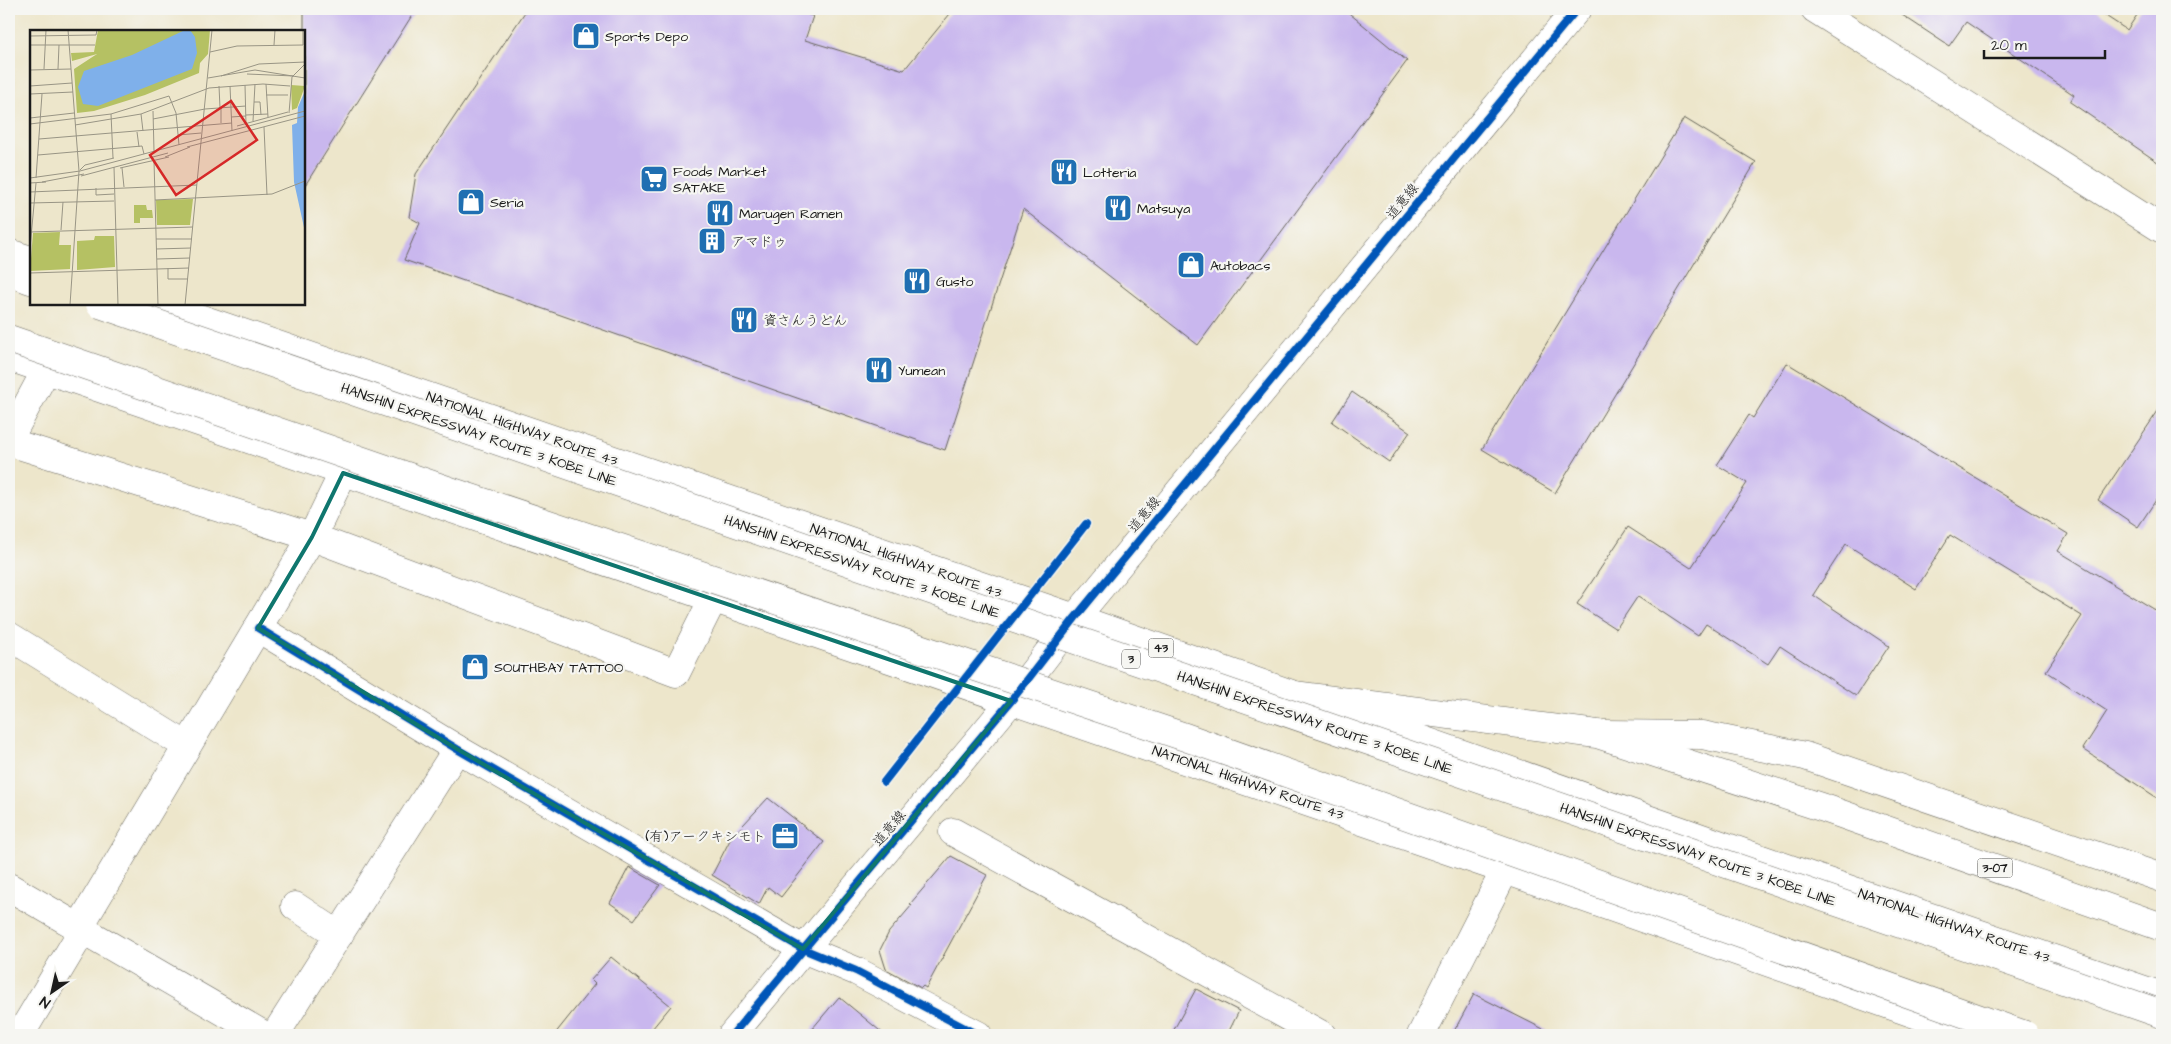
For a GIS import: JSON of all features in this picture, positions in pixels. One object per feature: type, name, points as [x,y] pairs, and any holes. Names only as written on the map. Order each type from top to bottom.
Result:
[{"type":"main road","name":"道意線","points":[[732,1035],[1011,701],[1075,618],[1576,9]]},
{"type":"main road","points":[[1815,9],[2162,229]]},
{"type":"main road","points":[[9,253],[30,260]]},
{"type":"main road","points":[[9,272],[30,280]]},
{"type":"main road","name":"HANSHIN EXPRESSWAY ROUTE 3 KOBE LINE","points":[[103,305],[2162,1014]]},
{"type":"main road","name":"NATIONAL HIGHWAY ROUTE 43","points":[[161,305],[1075,618],[1286,694],[2162,996]]},
{"type":"main road","points":[[9,339],[472,498],[1185,738],[2025,1035]]},
{"type":"main road","name":"NATIONAL HIGHWAY ROUTE 43","points":[[9,357],[1505,870],[1975,1035]]},
{"type":"main road","points":[[46,370],[9,440],[312,537],[676,673],[713,599]]},
{"type":"main road","points":[[20,1035],[78,938],[87,914],[312,537],[343,473]]},
{"type":"main road","points":[[258,628],[457,749],[803,949],[856,971],[936,1025],[978,1035]]},
{"type":"main road","points":[[9,636],[187,746]]},
{"type":"main road","points":[[1286,694],[1597,734],[1702,735],[1805,756],[2162,878]]},
{"type":"main road","name":"3-07","points":[[1597,734],[1827,809],[2162,927]]},
{"type":"main road","points":[[275,1035],[457,749]]},
{"type":"main road","points":[[953,832],[1322,1035]]},
{"type":"main road","points":[[1421,1035],[1505,870]]},
{"type":"main road","points":[[9,887],[264,1035]]},
{"type":"main road","points":[[295,906],[339,935]]},
{"type":"highlighted area","points":[[343,473],[1011,701],[803,949],[457,749],[258,628],[312,537]]},
{"type":"building","points":[[304,9],[416,9],[305,185],[305,30]]},
{"type":"building","name":"アマドゥ","points":[[527,9],[789,9],[813,16],[805,40],[904,70],[954,9],[1344,9],[1407,61],[1198,345],[1023,209],[945,450],[404,260],[420,223],[409,217],[416,174]]},
{"type":"building","points":[[1893,9],[2095,9],[2127,30],[2141,9],[2162,9],[2162,165],[2070,102],[2074,95],[1966,22],[1949,46]]},
{"type":"building","points":[[1684,118],[1756,162],[1555,493],[1482,449]]},
{"type":"building","points":[[1787,363],[2068,534],[2058,551],[2162,614],[2162,801],[2083,749],[2107,711],[2046,671],[2082,616],[1950,535],[1916,589],[1846,544],[1813,595],[1889,646],[1856,696],[1780,646],[1768,664],[1706,624],[1698,636],[1638,596],[1616,629],[1577,604],[1628,527],[1691,568],[1747,483],[1717,465],[1749,415],[1753,418]]},
{"type":"building","points":[[1352,392],[1410,432],[1389,462],[1332,422]]},
{"type":"building","points":[[2162,405],[2162,491],[2138,527],[2098,500]]},
{"type":"building","points":[[768,798],[824,842],[781,897],[768,887],[759,904],[712,875],[731,838]]},
{"type":"building","points":[[951,856],[987,875],[926,988],[923,986],[921,988],[886,969],[880,950],[889,932],[912,905],[910,904]]},
{"type":"building","points":[[629,867],[660,885],[634,920],[610,903]]},
{"type":"building","points":[[611,957],[671,1006],[647,1035],[554,1035],[595,984],[591,980]]},
{"type":"building","points":[[1196,989],[1239,1011],[1227,1035],[1171,1035]]},
{"type":"building","points":[[1474,994],[1555,1035],[1452,1035]]},
{"type":"building","points":[[839,997],[885,1035],[807,1035]]},
{"type":"cycle path","points":[[732,1035],[1011,701],[1075,618],[1577,9]]},
{"type":"cycle path","points":[[884,782],[1086,524]]},
{"type":"cycle path","points":[[258,628],[457,749],[803,949],[856,971],[978,1035]]},
{"type":"place","name":"Sports Depo","points":[[586,36]]},
{"type":"place","name":"Lotteria","points":[[1064,172]]},
{"type":"place","name":"Foods Market SATAKE","points":[[654,179]]},
{"type":"place","name":"Seria","points":[[471,202]]},
{"type":"place","name":"Matsuya","points":[[1118,208]]},
{"type":"place","name":"Marugen Ramen","points":[[720,213]]},
{"type":"place","name":"アマドゥ","points":[[712,241]]},
{"type":"place","name":"Autobacs","points":[[1191,265]]},
{"type":"place","name":"Gusto","points":[[917,281]]},
{"type":"place","name":"資さんうどん","points":[[744,320]]},
{"type":"place","name":"Yumean","points":[[879,370]]},
{"type":"place","name":"SOUTHBAY TATTOO","points":[[475,667]]},
{"type":"place","name":"(有)アークキシモト","points":[[785,836]]}]
